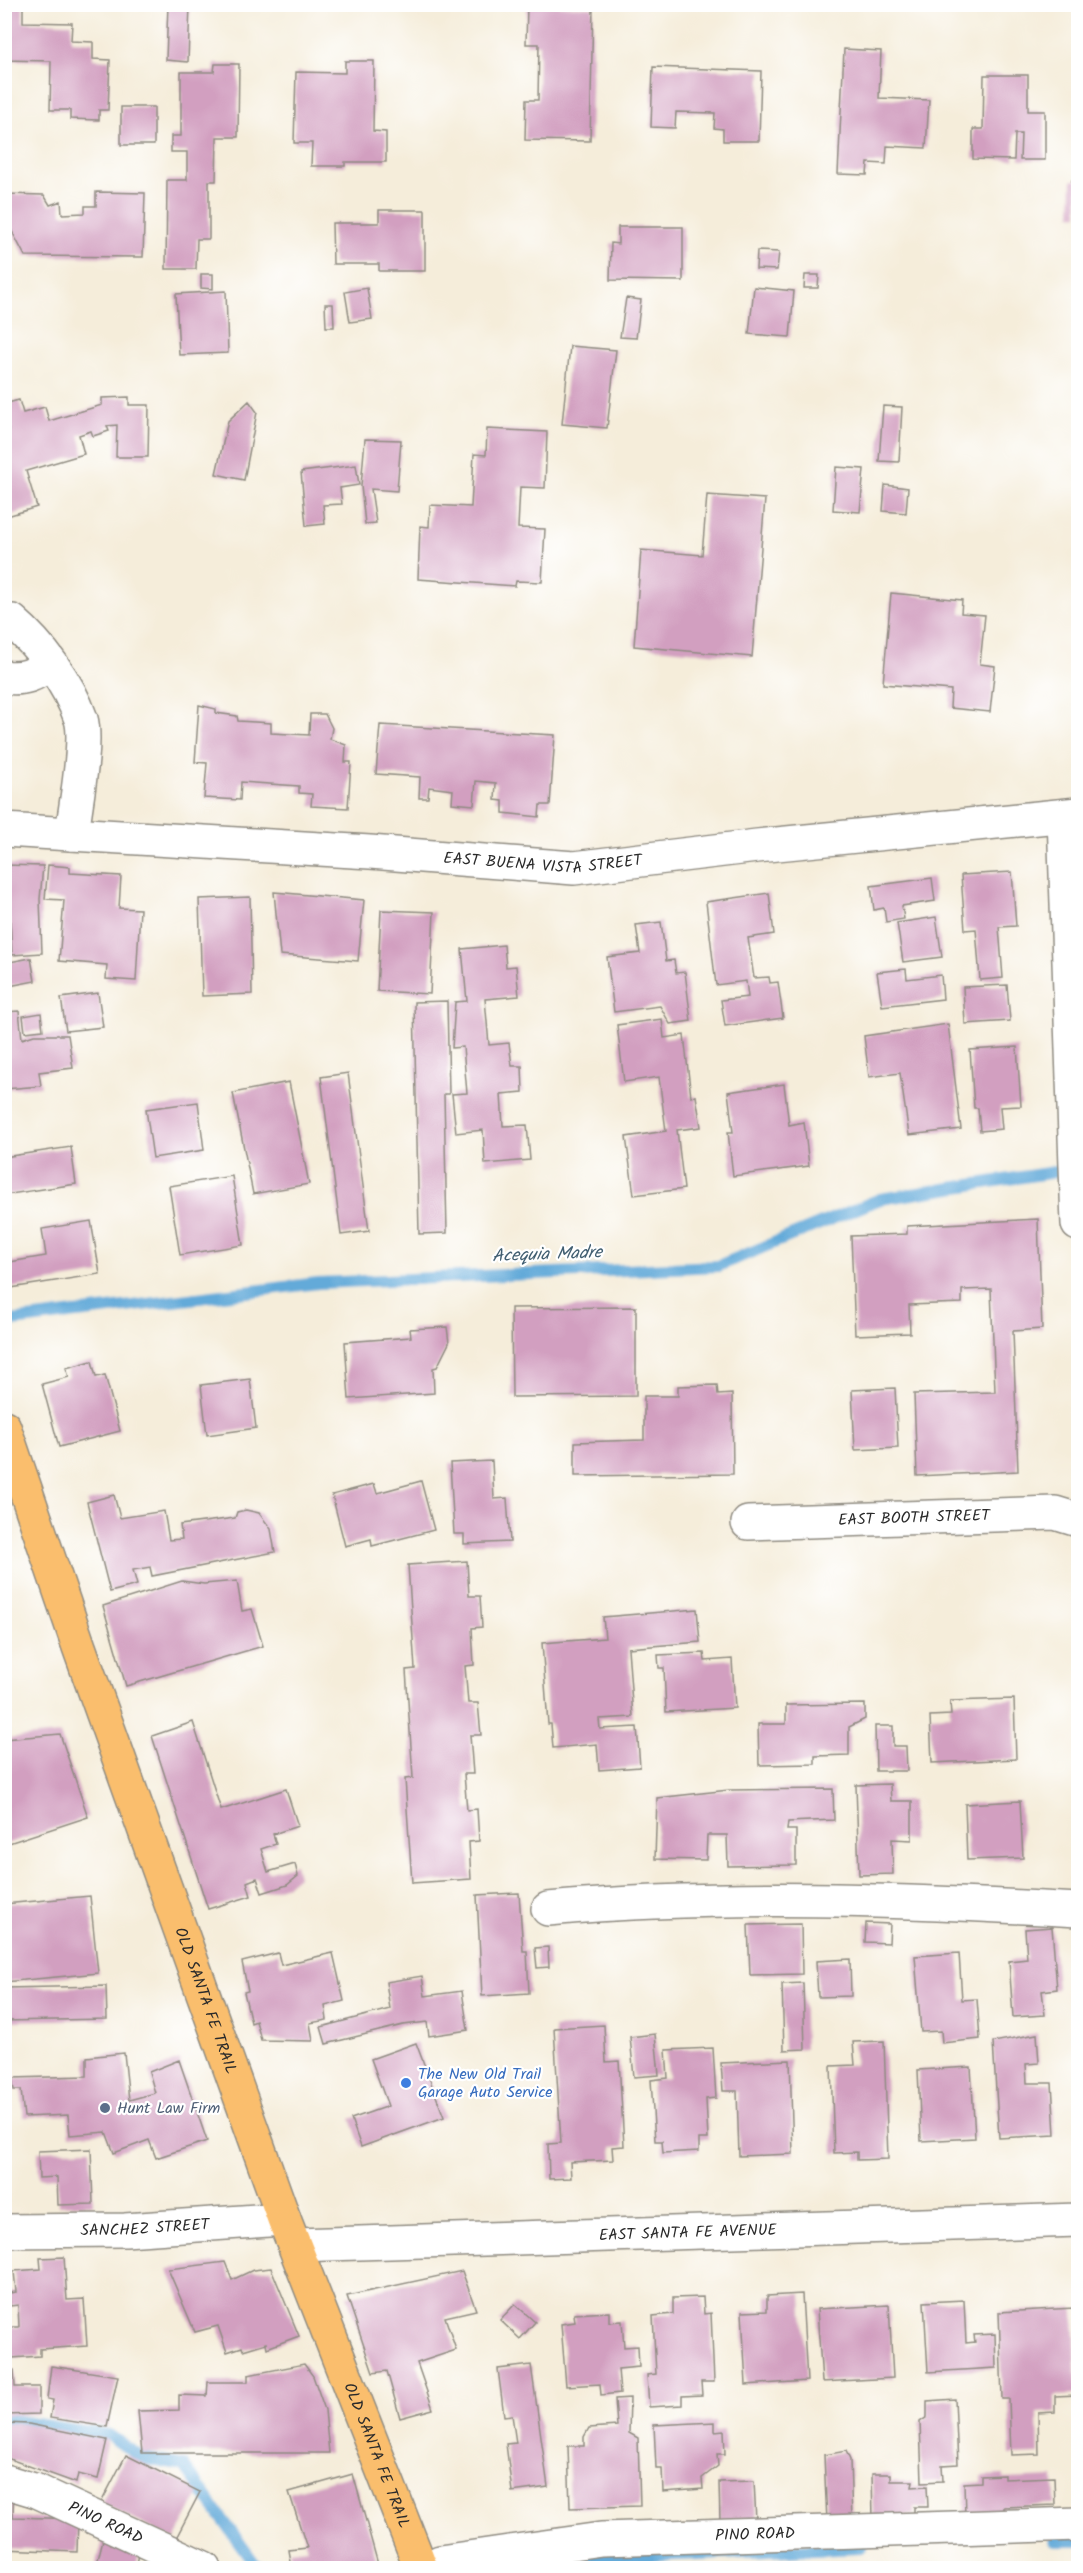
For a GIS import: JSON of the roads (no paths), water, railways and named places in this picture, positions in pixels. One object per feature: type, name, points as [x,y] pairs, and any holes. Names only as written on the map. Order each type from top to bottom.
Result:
[{"type":"main road","name":"OLD SANTA FE TRAIL","points":[[4,1427],[83,1658],[290,2232],[421,2568]]},
{"type":"street","points":[[4,622],[12,621],[34,640],[50,663],[81,720],[82,747],[72,834]]},
{"type":"street","points":[[4,677],[34,676],[50,663]]},
{"type":"street","points":[[1071,815],[1078,1224]]},
{"type":"street","name":"EAST BUENA VISTA STREET","points":[[4,830],[574,868],[757,846],[1071,815]]},
{"type":"street","name":"EAST BOOTH STREET","points":[[748,1523],[1055,1513],[1078,1520]]},
{"type":"street","points":[[548,1908],[631,1901],[928,1902],[1078,1910]]},
{"type":"street","name":"EAST SANTA FE AVENUE","points":[[290,2232],[1078,2220]]},
{"type":"street","name":"SANCHEZ STREET","points":[[4,2231],[290,2232]]},
{"type":"street","name":"PINO ROAD","points":[[4,2481],[37,2491],[204,2568]]},
{"type":"street","name":"PINO ROAD","points":[[435,2568],[440,2562],[601,2538],[1078,2524]]},
{"type":"waterway","name":"Acequia Madre","points":[[4,1322],[318,1283],[718,1266],[880,1199],[1074,1169]]},
{"type":"waterway","points":[[4,2419],[109,2435],[142,2458],[184,2466],[255,2564],[263,2568]]},
{"type":"waterway","points":[[1055,2541],[1078,2541]]},
{"type":"waterway","points":[[541,2563],[602,2558],[861,2547]]},
{"type":"place","name":"The New Old Trail Garage Auto Service","points":[[406,2083]]},
{"type":"place","name":"Hunt Law Firm","points":[[105,2108]]}]
